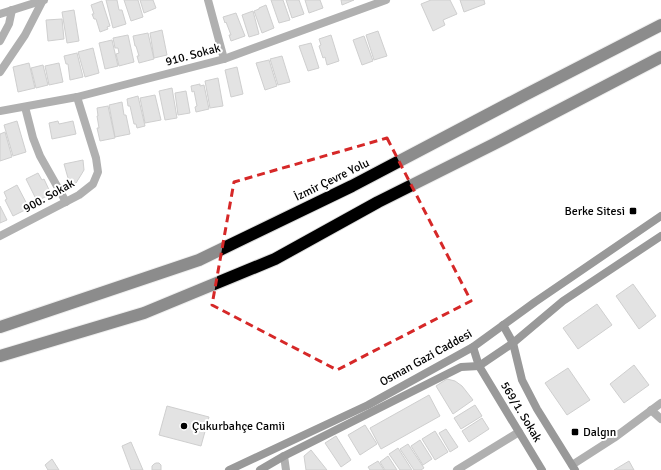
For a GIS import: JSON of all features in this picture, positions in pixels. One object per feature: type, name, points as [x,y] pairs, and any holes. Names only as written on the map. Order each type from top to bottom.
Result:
[{"type":"highway","name":"İzmir Çevre Yolu","points":[[0,327],[199,260],[352,186],[661,25]]},
{"type":"highway","points":[[0,356],[144,313],[275,259],[378,202],[494,144],[661,57]]},
{"type":"main road","name":"Osman Gazi Caddesi","points":[[229,470],[368,405],[473,348],[503,325],[661,216]]},
{"type":"main road","name":"Osman Gazi Caddesi","points":[[260,470],[284,456],[461,367],[479,366],[513,343],[564,301],[661,236]]},
{"type":"main road","name":"569/1. Sokak","points":[[503,325],[513,343],[522,380],[574,467]]},
{"type":"main road","name":"569/1. Sokak","points":[[473,348],[479,366],[542,470]]},
{"type":"street","points":[[0,14],[43,0]]},
{"type":"street","points":[[0,72],[25,35],[43,0]]},
{"type":"street","points":[[208,0],[224,59]]},
{"type":"street","name":"910. Sokak","points":[[0,111],[77,97],[224,59],[386,0]]},
{"type":"street","points":[[0,41],[9,24],[12,10]]},
{"type":"street","name":"900. Sokak","points":[[0,236],[79,195],[93,184],[98,172],[96,158],[77,97]]},
{"type":"street","points":[[24,107],[40,156],[66,202]]},
{"type":"street","points":[[574,467],[661,403]]},
{"type":"street","points":[[651,410],[661,419]]},
{"type":"street","points":[[457,470],[519,432]]},
{"type":"street","points":[[284,456],[286,470]]},
{"type":"highlighted area","points":[[387,138],[471,301],[337,370],[212,305],[234,182]]},
{"type":"building","points":[[106,0],[117,0],[119,10],[122,10],[126,24],[113,28]]},
{"type":"building","points":[[124,0],[138,0],[143,17],[131,21]]},
{"type":"building","points":[[140,0],[153,0],[156,8],[144,13]]},
{"type":"building","points":[[271,0],[283,0],[290,20],[279,23]]},
{"type":"building","points":[[286,0],[299,0],[304,14],[292,18]]},
{"type":"building","points":[[305,0],[320,0],[323,8],[309,13]]},
{"type":"building","points":[[341,0],[354,0],[342,5]]},
{"type":"building","points":[[431,0],[450,0],[457,14],[443,20],[445,25],[433,31],[421,4]]},
{"type":"building","points":[[460,0],[484,0],[485,4],[464,12]]},
{"type":"building","points":[[102,1],[110,26],[107,27],[108,29],[100,32],[96,19],[94,19],[92,14],[94,14],[91,5]]},
{"type":"building","points":[[266,5],[274,28],[262,33],[254,11]]},
{"type":"building","points":[[74,10],[79,41],[67,43],[62,12]]},
{"type":"building","points":[[253,11],[259,34],[249,37],[242,15]]},
{"type":"building","points":[[236,13],[245,36],[231,41],[229,35],[231,35],[223,17]]},
{"type":"building","points":[[62,19],[64,39],[48,41],[46,20]]},
{"type":"building","points":[[162,30],[167,55],[154,58],[150,33]]},
{"type":"building","points":[[378,31],[387,56],[374,60],[366,35]]},
{"type":"building","points":[[148,33],[154,59],[139,63],[137,56],[139,56],[133,36]]},
{"type":"building","points":[[128,35],[134,62],[119,66],[116,54],[119,53],[118,48],[115,48],[113,38]]},
{"type":"building","points":[[331,35],[339,61],[327,65],[325,57],[323,58],[319,46],[321,45],[319,39]]},
{"type":"building","points":[[364,36],[373,61],[362,65],[353,40]]},
{"type":"building","points":[[112,40],[118,66],[105,69],[99,43]]},
{"type":"building","points":[[311,43],[319,68],[308,71],[299,46]]},
{"type":"building","points":[[93,48],[99,73],[85,77],[78,52]]},
{"type":"building","points":[[77,53],[83,77],[70,80],[68,64],[66,64],[64,56]]},
{"type":"building","points":[[282,56],[290,82],[278,85],[270,59]]},
{"type":"building","points":[[269,60],[277,86],[265,90],[256,63]]},
{"type":"building","points":[[29,63],[35,88],[18,92],[13,67]]},
{"type":"building","points":[[59,63],[63,82],[49,85],[45,66]]},
{"type":"building","points":[[43,65],[48,85],[36,88],[31,68]]},
{"type":"building","points":[[237,67],[243,94],[231,97],[225,70]]},
{"type":"building","points":[[218,78],[223,106],[210,108],[205,81]]},
{"type":"building","points":[[200,84],[200,86],[204,85],[209,109],[196,112],[195,107],[197,106],[194,91],[192,92],[191,86]]},
{"type":"building","points":[[172,88],[177,118],[165,120],[159,91]]},
{"type":"building","points":[[186,91],[190,113],[178,115],[175,93]]},
{"type":"building","points":[[155,95],[161,120],[145,123],[140,98]]},
{"type":"building","points":[[138,96],[145,126],[137,128],[136,124],[134,124],[127,99]]},
{"type":"building","points":[[122,102],[124,115],[126,115],[130,134],[115,137],[109,105]]},
{"type":"building","points":[[108,106],[115,138],[100,141],[97,128],[99,128],[97,108]]},
{"type":"building","points":[[17,121],[26,152],[13,156],[4,125]]},
{"type":"building","points":[[58,121],[59,124],[73,121],[76,134],[52,139],[49,123]]},
{"type":"building","points":[[5,132],[12,157],[0,161],[0,134]]},
{"type":"building","points":[[83,160],[84,170],[76,183],[70,185],[64,164]]},
{"type":"building","points":[[38,173],[42,180],[44,179],[51,194],[37,201],[26,179]]},
{"type":"building","points":[[17,185],[29,208],[13,216],[5,200],[7,199],[4,192]]},
{"type":"building","points":[[0,206],[7,220],[0,223]]},
{"type":"building","points":[[633,284],[656,316],[639,329],[616,296]]},
{"type":"building","points":[[597,304],[612,325],[578,349],[563,328]]},
{"type":"building","points":[[634,365],[649,385],[624,403],[610,384]]},
{"type":"building","points":[[568,368],[590,400],[567,415],[545,383]]},
{"type":"building","points":[[447,379],[455,381],[462,386],[473,400],[453,414],[436,386]]},
{"type":"building","points":[[429,395],[440,416],[381,449],[370,428]]},
{"type":"building","points":[[475,405],[482,416],[461,429],[454,418]]},
{"type":"building","name":"Çukurbahçe Camii","points":[[167,406],[209,417],[201,446],[159,435]]},
{"type":"building","points":[[482,418],[489,429],[469,442],[462,431]]},
{"type":"building","points":[[365,425],[377,444],[360,455],[348,435]]},
{"type":"building","points":[[446,429],[458,447],[450,452],[439,433]]},
{"type":"building","points":[[435,431],[448,452],[435,460],[422,439]]},
{"type":"building","points":[[336,436],[351,460],[341,467],[325,443]]},
{"type":"building","points":[[420,440],[432,459],[423,465],[411,446]]},
{"type":"building","points":[[131,442],[143,470],[131,470],[122,446]]},
{"type":"building","points":[[408,444],[424,468],[421,470],[414,470],[400,449]]},
{"type":"building","points":[[398,448],[412,470],[400,470],[389,454]]},
{"type":"building","points":[[311,450],[327,470],[306,470],[304,456]]},
{"type":"building","points":[[388,456],[397,470],[385,470],[380,462]]},
{"type":"building","points":[[52,459],[59,470],[48,470],[45,465]]},
{"type":"building","points":[[378,461],[384,470],[370,470],[368,467]]},
{"type":"building","points":[[629,461],[634,470],[614,470]]},
{"type":"building","points":[[156,463],[161,465],[161,470],[152,470],[152,466]]},
{"type":"place","name":"Berke Sitesi","points":[[633,211]]},
{"type":"place","name":"Çukurbahçe Camii","points":[[184,426]]},
{"type":"place","name":"Dalgın","points":[[575,432]]}]
